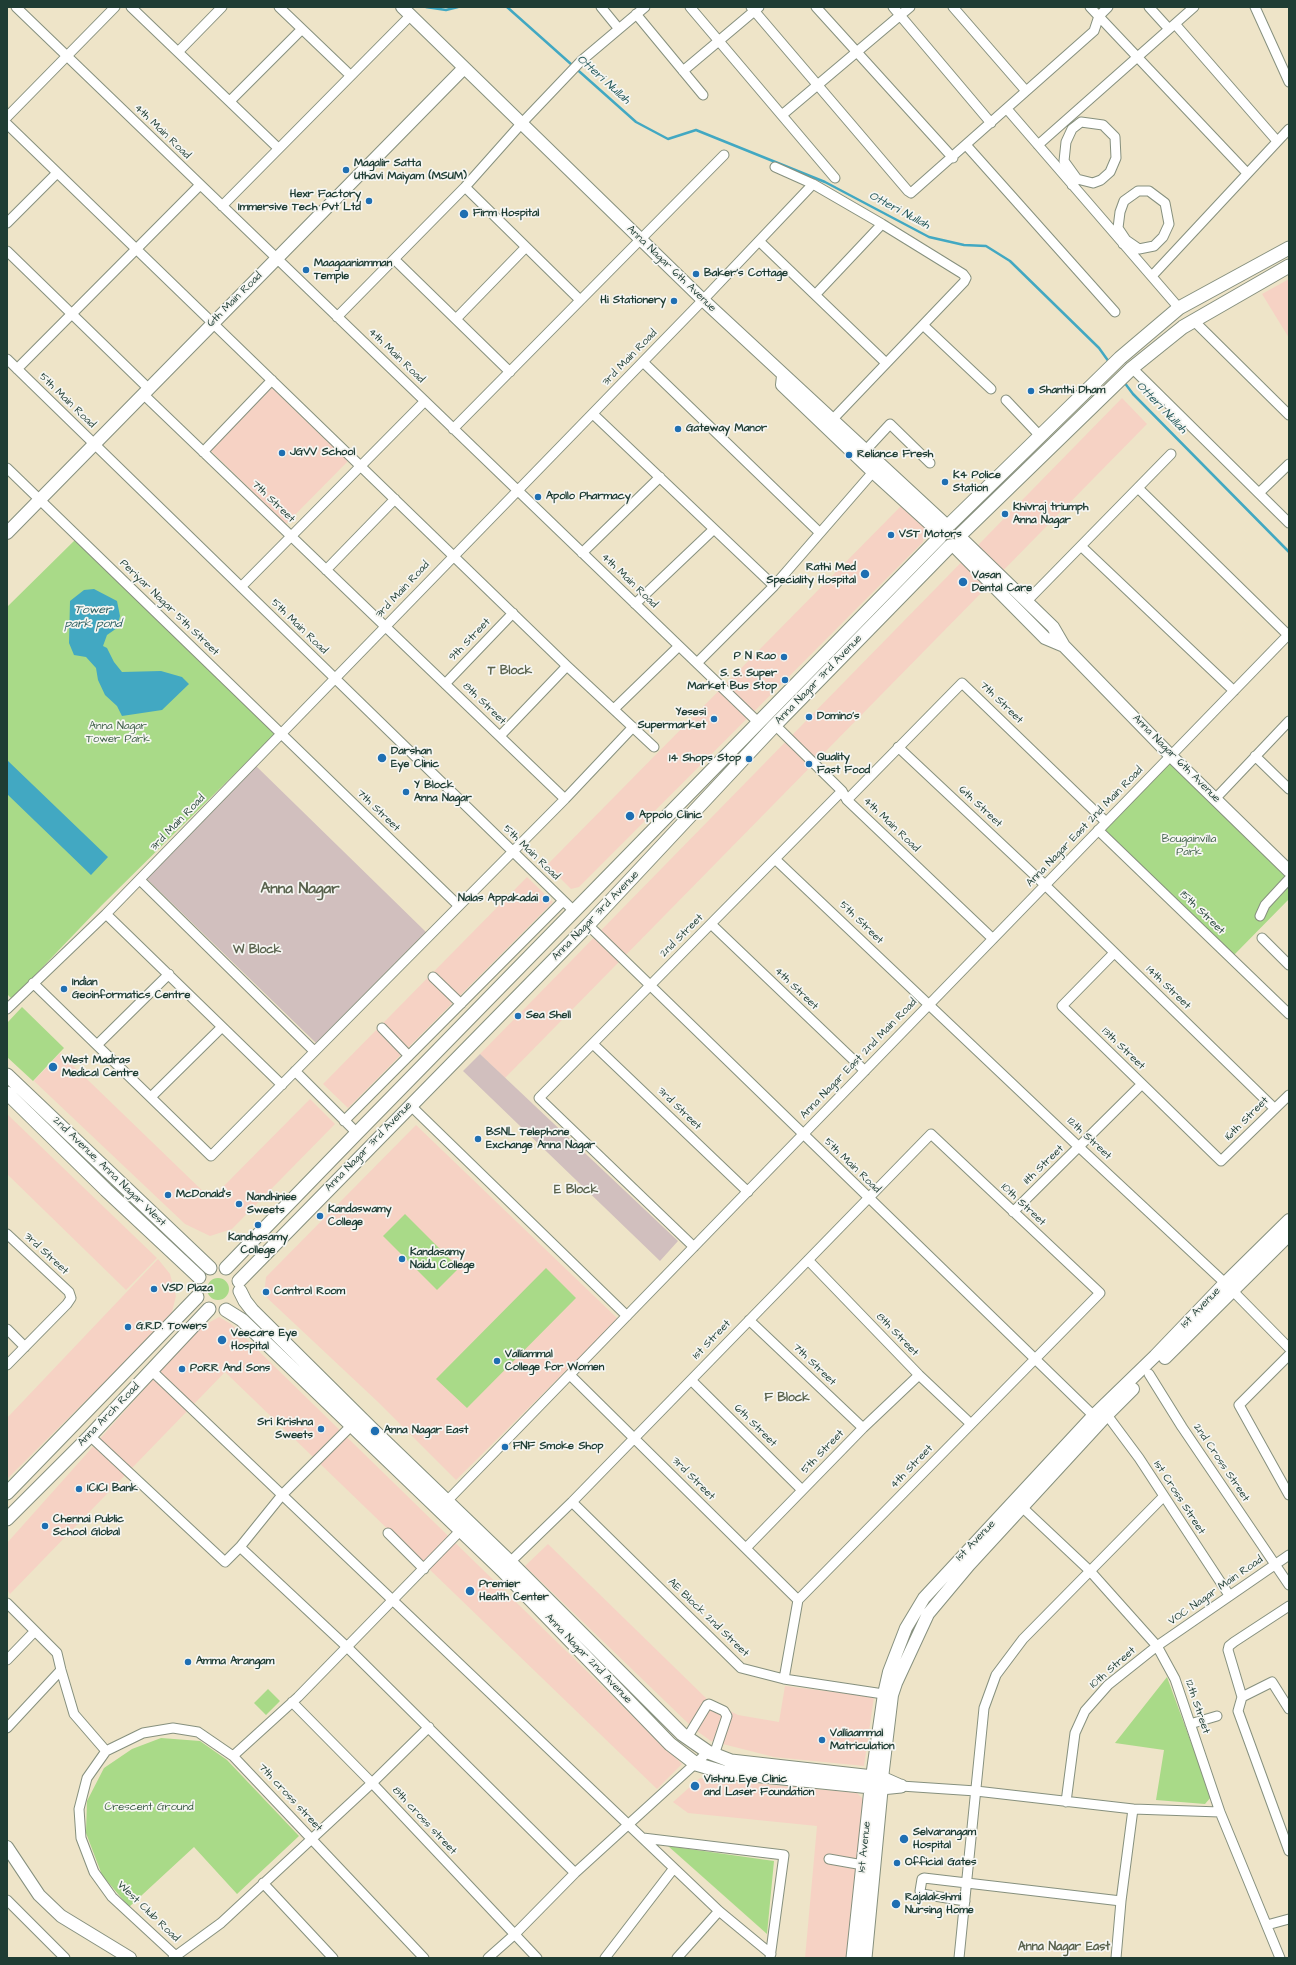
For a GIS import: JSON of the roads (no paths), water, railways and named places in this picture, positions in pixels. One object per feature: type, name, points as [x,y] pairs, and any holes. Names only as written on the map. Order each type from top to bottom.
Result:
[{"type":"main road","name":"Anna Nagar 3rd Avenue","points":[[240,1286],[410,1105],[588,925],[775,726],[1040,437],[1112,366],[1179,308],[1289,248]]},
{"type":"main road","name":"Anna Nagar 3rd Avenue","points":[[226,1268],[759,723],[950,535],[1125,375],[1183,327],[1289,266]]},
{"type":"main road","name":"2nd Avenue, Anna Nagar West","points":[[7,1075],[210,1268]]},
{"type":"main road","name":"2nd Avenue, Anna Nagar West","points":[[7,1093],[106,1190],[199,1277]]},
{"type":"main road","points":[[7,1494],[194,1300],[199,1277],[210,1268],[216,1267],[226,1268],[234,1273],[240,1286],[237,1300],[226,1310],[206,1313],[202,1304],[194,1300]]},
{"type":"main road","name":"Anna Nagar 2nd Avenue","points":[[240,1286],[245,1301],[252,1310],[446,1501],[670,1744],[696,1764],[723,1772],[877,1783]]},
{"type":"main road","name":"Anna Nagar 2nd Avenue","points":[[226,1310],[242,1320],[461,1530],[506,1566],[687,1738],[711,1753],[731,1761],[901,1786]]},
{"type":"main road","name":"Anna Arch Road","points":[[7,1519],[90,1436],[206,1313]]},
{"type":"main road","name":"1st Avenue","points":[[853,1958],[863,1865],[877,1783]]},
{"type":"main road","name":"1st Avenue","points":[[865,1958],[877,1783]]},
{"type":"street","name":"4th Main Road","points":[[16,7],[759,723]]},
{"type":"street","points":[[7,116],[115,7]]},
{"type":"street","points":[[132,7],[278,148]]},
{"type":"street","points":[[178,52],[222,7]]},
{"type":"street","points":[[279,7],[350,75]]},
{"type":"street","name":"Anna Nagar 6th Avenue","points":[[402,7],[703,300],[783,376],[833,419],[950,535],[1045,638],[1064,646]]},
{"type":"street","points":[[601,7],[619,29]]},
{"type":"street","points":[[337,317],[465,187],[521,124],[581,61],[645,7]]},
{"type":"street","points":[[690,7],[835,178]]},
{"type":"street","points":[[816,7],[953,158]]},
{"type":"street","points":[[893,7],[991,123]]},
{"type":"street","points":[[782,115],[910,7]]},
{"type":"street","points":[[953,7],[1026,92]]},
{"type":"street","points":[[1090,7],[1247,173]]},
{"type":"street","points":[[683,71],[755,8],[817,85],[911,193],[953,158],[1094,31],[1099,16],[1108,7]]},
{"type":"street","points":[[1150,7],[1172,27],[1277,141]]},
{"type":"street","points":[[1038,145],[1194,7]]},
{"type":"street","points":[[1255,7],[1289,82]]},
{"type":"street","points":[[636,14],[703,95]]},
{"type":"street","points":[[222,206],[410,16]]},
{"type":"street","points":[[230,101],[302,29]]},
{"type":"street","name":"6th Main Road","points":[[7,533],[212,322],[464,68]]},
{"type":"street","points":[[1007,109],[1038,145],[1074,182],[1179,308]]},
{"type":"street","points":[[1081,122],[1103,125],[1115,137],[1116,158],[1110,172],[1101,180],[1093,183],[1074,182],[1064,161],[1066,142],[1072,129],[1081,122]]},
{"type":"street","points":[[7,124],[567,666],[654,747]]},
{"type":"street","points":[[1152,276],[1289,129]]},
{"type":"street","points":[[966,145],[1115,312]]},
{"type":"street","points":[[453,429],[724,155]]},
{"type":"street","points":[[775,167],[813,184],[882,224],[963,274],[966,278],[964,282],[833,419]]},
{"type":"street","points":[[7,223],[57,173]]},
{"type":"street","name":"3rd Main Road","points":[[7,1009],[140,880],[453,556],[593,414],[813,184]]},
{"type":"street","points":[[17,369],[200,185]]},
{"type":"street","points":[[465,187],[580,300]]},
{"type":"street","points":[[1138,191],[1150,191],[1165,203],[1168,224],[1163,237],[1154,246],[1139,249],[1124,242],[1118,228],[1120,212],[1124,201],[1138,191]]},
{"type":"street","points":[[816,294],[882,224]]},
{"type":"street","points":[[759,241],[816,294],[886,363]]},
{"type":"street","points":[[456,319],[526,247]]},
{"type":"street","name":"7th Street","points":[[7,251],[71,314],[203,452],[386,627]]},
{"type":"street","points":[[394,259],[510,372]]},
{"type":"street","points":[[1194,321],[1289,415]]},
{"type":"street","points":[[923,325],[991,389]]},
{"type":"street","name":"5th Main Road","points":[[7,359],[575,912]]},
{"type":"street","points":[[643,362],[819,532]]},
{"type":"street","points":[[1125,375],[1260,492],[1289,523]]},
{"type":"street","points":[[783,376],[782,385],[873,472],[950,535]]},
{"type":"street","points":[[203,452],[272,380]]},
{"type":"street","points":[[1006,400],[1040,437]]},
{"type":"street","points":[[241,587],[425,401]]},
{"type":"street","points":[[593,414],[774,586]]},
{"type":"street","points":[[865,451],[890,424],[930,463]]},
{"type":"street","points":[[1027,602],[1171,454]]},
{"type":"street","points":[[1260,492],[1289,464]]},
{"type":"street","points":[[7,468],[40,500]]},
{"type":"street","points":[[697,663],[774,586],[819,532],[873,472]]},
{"type":"street","points":[[582,553],[660,477]]},
{"type":"street","points":[[1138,488],[1289,634]]},
{"type":"street","points":[[326,570],[394,499]]},
{"type":"street","name":"Periyar Nagar 5th Street","points":[[40,500],[281,734]]},
{"type":"street","points":[[635,604],[714,529]]},
{"type":"street","name":"Anna Nagar 6th Avenue","points":[[950,535],[1027,602],[1053,627],[1064,646],[1171,756],[1289,871]]},
{"type":"street","points":[[1082,547],[1234,690]]},
{"type":"street","name":"9th Street","points":[[445,684],[513,613]]},
{"type":"street","name":"8th Street","points":[[386,627],[565,799]]},
{"type":"street","name":"Anna Nagar East 2nd Main Road","points":[[446,1501],[1289,634]]},
{"type":"street","points":[[614,709],[679,646]]},
{"type":"street","points":[[500,736],[567,666]]},
{"type":"street","name":"7th Street","points":[[847,800],[962,683],[1106,822]]},
{"type":"street","points":[[1215,799],[1289,721]]},
{"type":"street","name":"4th Main Road","points":[[775,726],[842,791],[847,800],[993,939]]},
{"type":"street","points":[[33,983],[211,1156],[513,852],[633,727]]},
{"type":"street","points":[[1282,728],[1289,735]]},
{"type":"street","name":"7th Street","points":[[281,734],[459,906]]},
{"type":"street","name":"6th Street","points":[[898,747],[1045,885]]},
{"type":"street","points":[[1255,756],[1289,789]]},
{"type":"street","name":"2nd Street","points":[[694,1246],[539,1098],[842,791]]},
{"type":"street","name":"15th Street","points":[[1098,830],[1289,1014]]},
{"type":"street","name":"5th Street","points":[[775,859],[929,1005]]},
{"type":"street","points":[[1260,916],[1265,906],[1289,879]]},
{"type":"street","points":[[140,880],[314,1051]]},
{"type":"street","name":"14th Street","points":[[1045,885],[1274,1108]]},
{"type":"street","points":[[344,1121],[563,901]]},
{"type":"street","points":[[106,914],[282,1085]]},
{"type":"street","name":"4th Street","points":[[711,924],[865,1071]]},
{"type":"street","name":"5th Main Road","points":[[588,925],[1035,1360],[1100,1418]]},
{"type":"street","points":[[1262,938],[1289,965]]},
{"type":"street","name":"13th Street","points":[[1114,953],[1062,1006],[1222,1161]]},
{"type":"street","points":[[97,1045],[169,974]]},
{"type":"street","points":[[433,977],[461,1004]]},
{"type":"street","name":"12th Street","points":[[929,1005],[1229,1287],[1289,1348]]},
{"type":"street","points":[[151,1097],[222,1027]]},
{"type":"street","points":[[382,1028],[409,1056]]},
{"type":"street","name":"3rd Street","points":[[593,1044],[748,1192]]},
{"type":"street","points":[[296,1071],[357,1133]]},
{"type":"street","name":"11th Street","points":[[1013,1212],[1142,1084]]},
{"type":"street","name":"16th Street","points":[[1222,1161],[1274,1108],[1289,1095]]},
{"type":"street","points":[[410,1105],[627,1316]]},
{"type":"street","name":"1st Street","points":[[506,1566],[572,1502],[931,1134]]},
{"type":"street","name":"10th Street","points":[[931,1134],[1100,1294]]},
{"type":"street","name":"1st Avenue","points":[[877,1783],[888,1695],[889,1672],[906,1628],[924,1598],[1067,1446],[1149,1374],[1289,1220]]},
{"type":"street","name":"3rd Street","points":[[7,1234],[69,1292],[71,1298],[25,1347]]},
{"type":"street","name":"1st Avenue","points":[[888,1695],[896,1682],[928,1614],[969,1565],[1023,1508],[1155,1356],[1229,1287],[1289,1235]]},
{"type":"street","name":"8th Street","points":[[808,1260],[919,1375],[971,1424]]},
{"type":"street","name":"4th Street","points":[[798,1600],[1100,1294]]},
{"type":"street","name":"7th Street","points":[[749,1320],[863,1428]]},
{"type":"street","points":[[7,1329],[25,1347],[7,1365]]},
{"type":"street","points":[[1289,1355],[1239,1405],[1289,1495]]},
{"type":"street","points":[[152,1371],[719,1911],[770,1956]]},
{"type":"street","name":"2nd Cross Street","points":[[1149,1374],[1182,1427],[1289,1585]]},
{"type":"street","name":"3rd Street","points":[[570,1375],[798,1600]]},
{"type":"street","name":"5th Street","points":[[746,1548],[863,1428],[919,1375]]},
{"type":"street","name":"6th Street","points":[[691,1380],[802,1490]]},
{"type":"street","name":"1st Cross Street","points":[[1100,1418],[1164,1496],[1229,1595]]},
{"type":"street","points":[[90,1436],[225,1562],[240,1547],[282,1495],[352,1425]]},
{"type":"street","points":[[959,1958],[984,1708],[996,1675],[1023,1639],[1164,1496]]},
{"type":"street","name":"AE Block 2nd Street","points":[[572,1502],[740,1668],[784,1679],[888,1695]]},
{"type":"street","name":"12th Street","points":[[1023,1508],[1090,1571],[1157,1646],[1175,1679],[1220,1812],[1280,1958]]},
{"type":"street","points":[[233,1756],[292,1702],[393,1601],[461,1530]]},
{"type":"street","points":[[388,1533],[424,1569]]},
{"type":"street","points":[[240,1547],[347,1647],[575,1873]]},
{"type":"street","name":"VOC Nagar Main Road","points":[[1157,1646],[1289,1555]]},
{"type":"street","points":[[784,1679],[798,1600]]},
{"type":"street","points":[[7,1603],[57,1653],[74,1714],[106,1751]]},
{"type":"street","points":[[1289,1606],[1229,1646],[1229,1656],[1242,1697],[1238,1711],[1289,1851]]},
{"type":"street","points":[[7,1660],[35,1631]]},
{"type":"street","name":"10th Street","points":[[1066,1802],[1075,1733],[1085,1711],[1108,1685],[1157,1646]]},
{"type":"street","points":[[7,1728],[61,1670]]},
{"type":"street","points":[[1242,1697],[1272,1682],[1289,1709]]},
{"type":"street","name":"8th cross street","points":[[292,1702],[537,1958]]},
{"type":"street","points":[[488,1958],[514,1935],[575,1873],[696,1764],[711,1753],[727,1716],[724,1711],[709,1704],[687,1738]]},
{"type":"street","points":[[1190,1724],[1217,1716]]},
{"type":"street","points":[[176,1957],[221,1923],[372,1784],[429,1727]]},
{"type":"street","name":"7th cross street","points":[[106,1751],[143,1733],[173,1728],[198,1732],[233,1756],[424,1958]]},
{"type":"street","name":"West Club Road","points":[[106,1751],[87,1778],[79,1809],[81,1838],[94,1872],[112,1897],[176,1957]]},
{"type":"street","points":[[901,1786],[976,1791],[1133,1809],[1220,1812]]},
{"type":"street","points":[[1116,1958],[1120,1901],[1133,1809]]},
{"type":"street","points":[[643,1838],[784,1855],[770,1956]]},
{"type":"street","points":[[7,1847],[39,1895],[61,1916],[130,1958]]},
{"type":"street","points":[[829,1860],[863,1865]]},
{"type":"street","points":[[605,1958],[674,1868]]},
{"type":"street","points":[[965,1901],[924,1894],[920,1891],[922,1880],[924,1878],[1120,1901]]},
{"type":"street","points":[[263,1883],[333,1958]]},
{"type":"street","points":[[7,1900],[65,1958]]},
{"type":"street","points":[[677,1958],[719,1911]]},
{"type":"street","points":[[1267,1925],[1289,1919]]},
{"type":"water","name":"Tower park pond","points":[[94,589],[117,601],[120,616],[117,628],[107,635],[103,646],[107,648],[114,662],[122,672],[161,671],[182,677],[189,684],[162,710],[122,716],[117,706],[105,695],[98,680],[96,668],[86,657],[74,655],[69,643],[70,601],[84,590]]},
{"type":"water","points":[[7,760],[108,857],[91,875],[7,794]]},
{"type":"waterway","name":"Otteri Nullah","points":[[426,7],[446,10],[458,7]]},
{"type":"waterway","name":"Otteri Nullah","points":[[507,7],[636,122],[668,139],[696,130],[825,182],[929,237],[964,245],[986,246],[1010,261],[1099,348],[1109,362]]},
{"type":"waterway","name":"Otteri Nullah","points":[[1124,382],[1133,394],[1289,552]]},
{"type":"place","name":"Magalir Satta Uthavi Maiyam (MSUM)","points":[[346,170]]},
{"type":"place","name":"Hexr Factory Immersive Tech Pvt Ltd","points":[[369,201]]},
{"type":"place","name":"Firm Hospital","points":[[464,214]]},
{"type":"place","name":"Maagaaniamman Temple","points":[[306,270]]},
{"type":"place","name":"Baker's Cottage","points":[[696,274]]},
{"type":"place","name":"Hi Stationery","points":[[674,301]]},
{"type":"place","name":"Shanthi Dham","points":[[1031,391]]},
{"type":"place","name":"Gateway Manor","points":[[678,429]]},
{"type":"place","name":"JGVV School","points":[[282,453]]},
{"type":"place","name":"Reliance Fresh","points":[[849,455]]},
{"type":"place","name":"K4 Police Station","points":[[945,482]]},
{"type":"place","name":"Apollo Pharmacy","points":[[538,497]]},
{"type":"place","name":"Khivraj triumph Anna Nagar","points":[[1005,514]]},
{"type":"place","name":"VST Motors","points":[[891,535]]},
{"type":"place","name":"Rathi Med Speciality Hospital","points":[[865,574]]},
{"type":"place","name":"Vasan Dental Care","points":[[963,582]]},
{"type":"place","name":"P N Rao","points":[[784,657]]},
{"type":"place","name":"S. S. Super Market Bus Stop","points":[[785,680]]},
{"type":"place","name":"Domino's","points":[[809,717]]},
{"type":"place","name":"Yesesi Supermarket","points":[[714,719]]},
{"type":"place","name":"Darshan Eye Clinic","points":[[382,758]]},
{"type":"place","name":"14 Shops Stop","points":[[749,759]]},
{"type":"place","name":"Quality Fast Food","points":[[809,764]]},
{"type":"place","name":"Y Block Anna Nagar","points":[[406,792]]},
{"type":"place","name":"Appolo Clinic","points":[[630,816]]},
{"type":"place","name":"Nalas Appakadai","points":[[546,899]]},
{"type":"place","name":"Indian Geoinformatics Centre","points":[[64,989]]},
{"type":"place","name":"Sea Shell","points":[[518,1016]]},
{"type":"place","name":"West Madras Medical Centre","points":[[53,1067]]},
{"type":"place","name":"BSNL Telephone Exchange Anna Nagar","points":[[478,1139]]},
{"type":"place","name":"McDonald's","points":[[168,1195]]},
{"type":"place","name":"Nandhiniee Sweets","points":[[239,1204]]},
{"type":"place","name":"Kandaswamy College","points":[[320,1216]]},
{"type":"place","name":"Kandhasamy College","points":[[258,1225]]},
{"type":"place","name":"Kandasamy Naidu College","points":[[402,1259]]},
{"type":"place","name":"VSD Plaza","points":[[154,1289]]},
{"type":"place","name":"Control Room","points":[[266,1292]]},
{"type":"place","name":"G.R.D. Towers","points":[[128,1327]]},
{"type":"place","name":"Veecare Eye Hospital","points":[[222,1340]]},
{"type":"place","name":"Valliammal College for Women","points":[[497,1361]]},
{"type":"place","name":"PoRR And Sons","points":[[182,1369]]},
{"type":"place","name":"Sri Krishna Sweets","points":[[321,1429]]},
{"type":"place","name":"Anna Nagar East","points":[[375,1431]]},
{"type":"place","name":"FNF Smoke Shop","points":[[505,1447]]},
{"type":"place","name":"ICICI Bank","points":[[79,1489]]},
{"type":"place","name":"Chennai Public School Global","points":[[45,1526]]},
{"type":"place","name":"Premier Health Center","points":[[470,1591]]},
{"type":"place","name":"Amma Arangam","points":[[188,1662]]},
{"type":"place","name":"Valliaammal Matriculation","points":[[822,1740]]},
{"type":"place","name":"Vishnu Eye Clinic and Laser Foundation","points":[[695,1786]]},
{"type":"place","name":"Selvarangam Hospital","points":[[904,1839]]},
{"type":"place","name":"Official Gates","points":[[897,1863]]},
{"type":"place","name":"Rajalakshmi Nursing Home","points":[[896,1904]]},
{"type":"district","name":"T Block","points":[[510,671]]},
{"type":"district","name":"Anna Nagar","points":[[300,890]]},
{"type":"district","name":"W Block","points":[[257,950]]},
{"type":"district","name":"E Block","points":[[576,1190]]},
{"type":"district","name":"F Block","points":[[787,1398]]},
{"type":"district","name":"Anna Nagar East","points":[[1064,1947]]},
{"type":"park label","name":"Anna Nagar Tower Park","points":[[118,733]]},
{"type":"park label","name":"Bougainvilla Park","points":[[1189,846]]},
{"type":"park label","name":"Crescent Ground","points":[[149,1808]]}]
